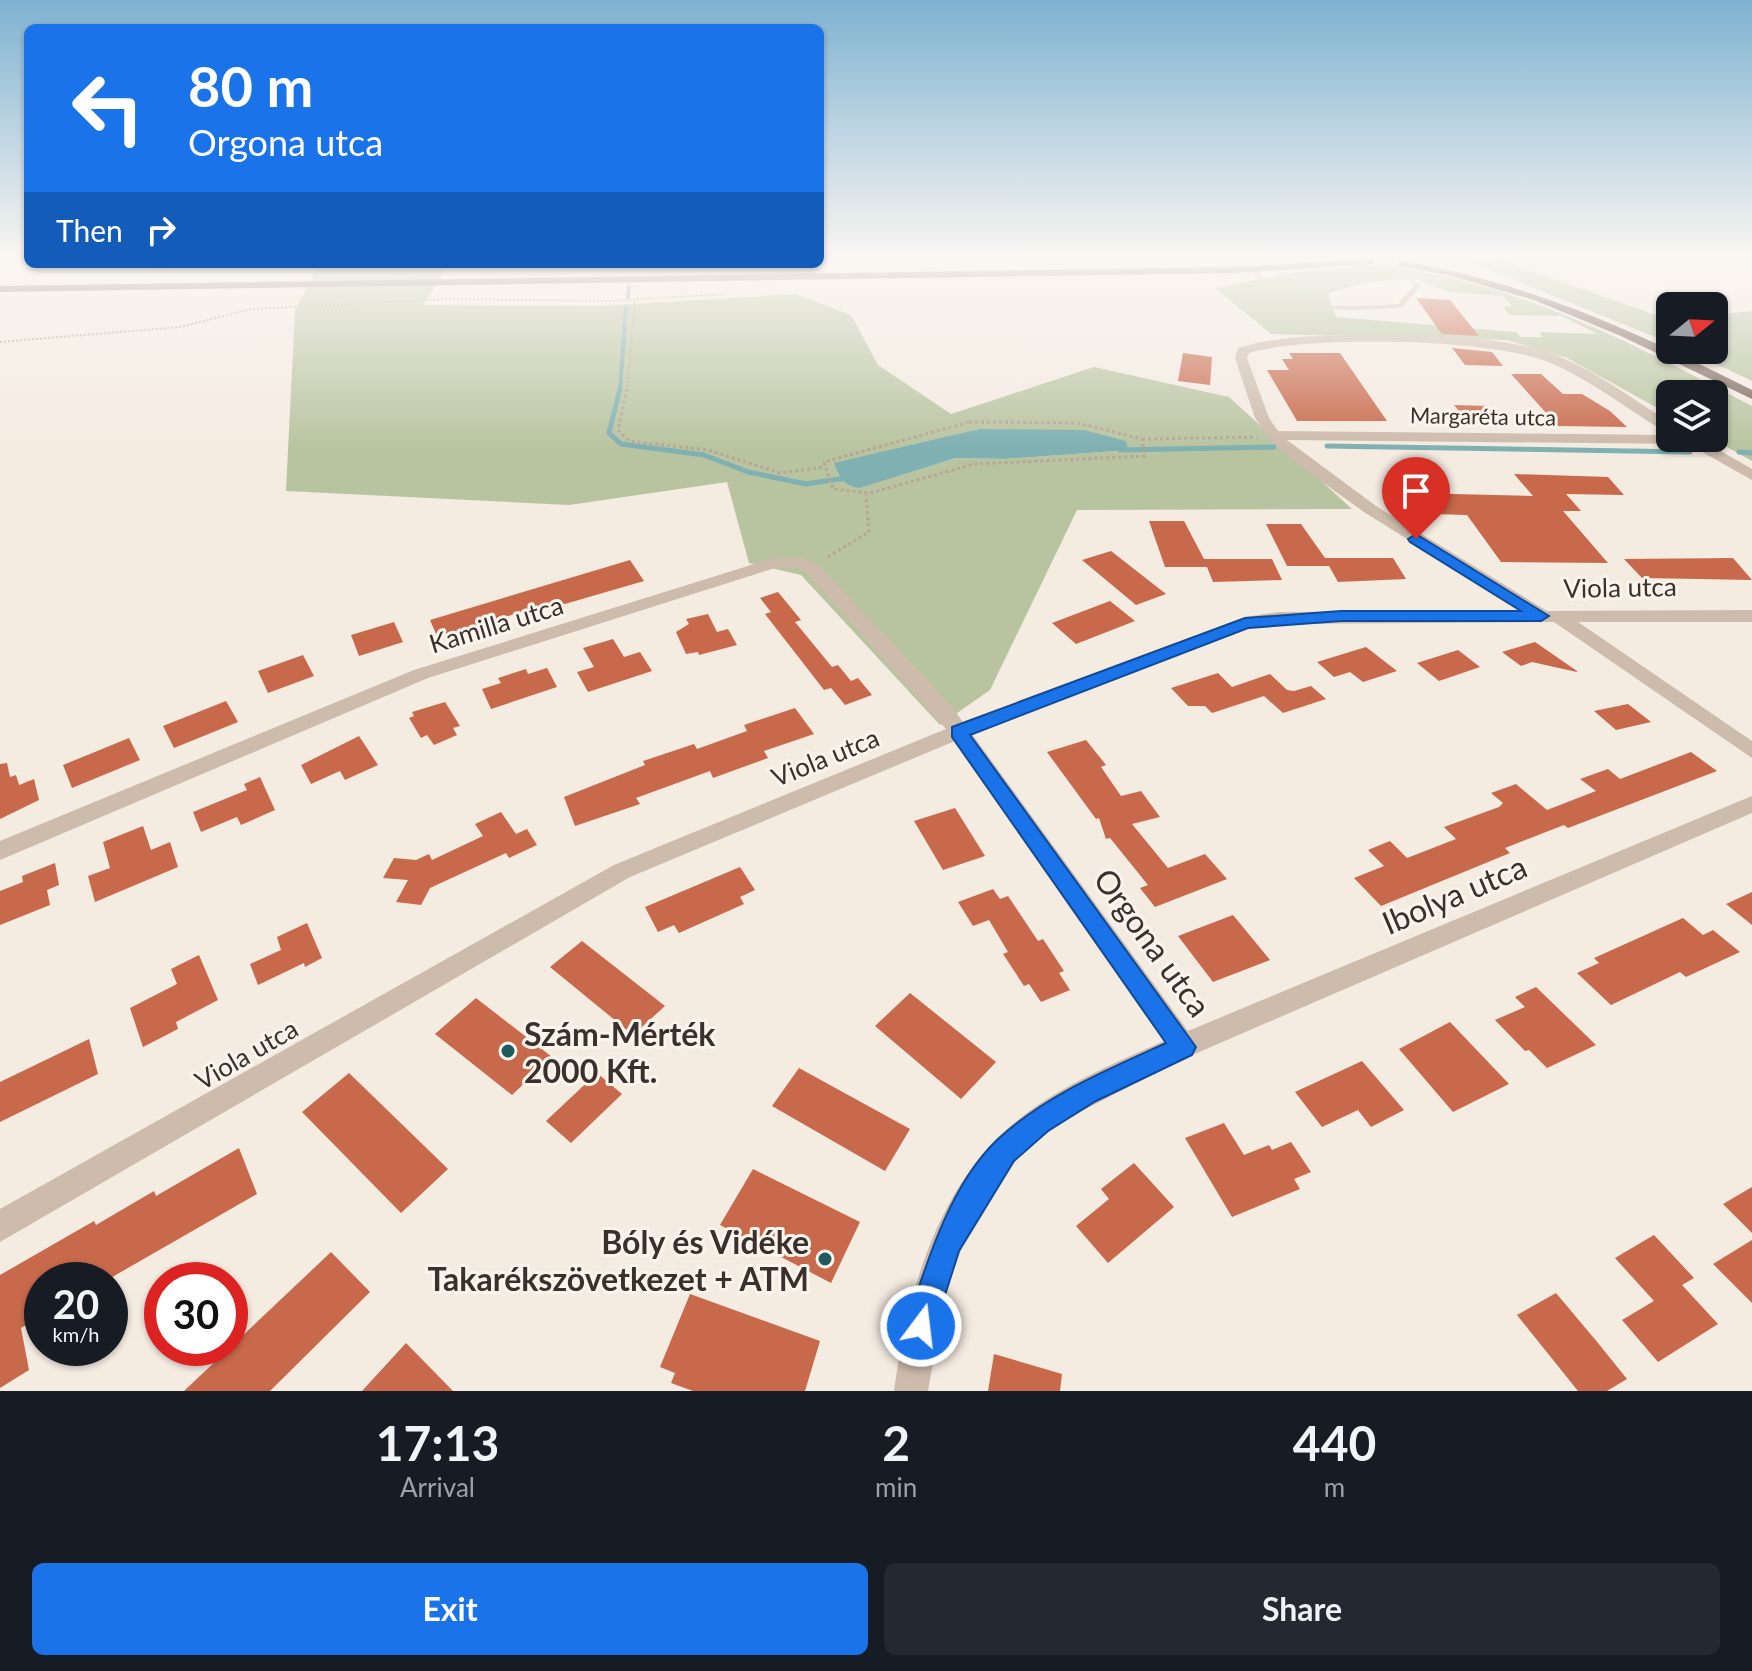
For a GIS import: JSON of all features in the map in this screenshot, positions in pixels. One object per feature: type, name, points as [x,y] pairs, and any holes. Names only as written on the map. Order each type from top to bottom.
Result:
[{"type":"main road","points":[[1590,320],[1752,395]]},
{"type":"street","points":[[1656,420],[1557,361],[1521,348],[1474,343],[1284,341],[1248,348],[1241,358],[1262,418],[1274,436],[1370,509],[1549,616],[1752,751]]},
{"type":"street","name":"Margaréta utca","points":[[1274,436],[1656,439]]},
{"type":"street","points":[[1712,452],[1752,475]]},
{"type":"street","name":"Kamilla utca","points":[[0,851],[421,674],[774,563],[801,563],[812,568]]},
{"type":"street","points":[[812,568],[942,708],[958,732]]},
{"type":"street","name":"Viola utca","points":[[0,1226],[622,871],[958,732],[1245,623],[1341,616],[1752,616]]},
{"type":"street","name":"Orgona utca","points":[[911,1391],[927,1298],[946,1246],[974,1195],[1004,1152],[1039,1122],[1087,1093],[1184,1047],[958,732]]},
{"type":"street","name":"Ibolya utca","points":[[1184,1047],[1752,804]]},
{"type":"path","points":[[0,342],[180,327],[208,320]]},
{"type":"path","points":[[633,320],[627,392],[618,430],[629,441],[708,450],[780,473],[824,467]]},
{"type":"path","points":[[1142,439],[1145,456],[974,464],[948,468],[866,495],[833,489],[824,467],[824,462],[840,455],[969,422],[1078,423],[1142,439],[1274,436]]},
{"type":"path","points":[[812,568],[869,532],[866,495]]},
{"type":"green space","points":[[295,320],[854,320],[878,365],[951,414],[1094,367],[1229,397],[1352,509],[1077,510],[990,690],[940,725],[801,575],[749,563],[727,482],[569,505],[286,491]],"holes":[[[979,429],[1127,450],[1005,459],[957,458],[912,471],[835,464]]]},
{"type":"green space","points":[[1254,320],[1371,320],[1516,332],[1521,337],[1542,337],[1540,332],[1598,334],[1569,320],[1577,320],[1656,357],[1656,364],[1671,364],[1702,380],[1656,380],[1656,407],[1567,358],[1507,340],[1271,334]]},
{"type":"green space","points":[[1613,320],[1656,320],[1656,337]]},
{"type":"green space","points":[[1728,320],[1752,320],[1752,381],[1716,364],[1728,364]]},
{"type":"green space","points":[[1728,394],[1752,406],[1752,461],[1728,448]]},
{"type":"water","points":[[979,429],[1084,430],[1126,441],[1128,450],[1005,459],[956,458],[859,488],[843,480],[834,463]]},
{"type":"building","points":[[1432,320],[1466,320],[1479,336],[1442,334]]},
{"type":"building","points":[[1452,348],[1492,352],[1503,366],[1465,365]]},
{"type":"building","points":[[1183,353],[1212,357],[1210,385],[1178,381]]},
{"type":"building","points":[[1289,353],[1340,353],[1387,421],[1297,421],[1267,370],[1289,370],[1282,359],[1293,359]]},
{"type":"building","points":[[1511,374],[1541,374],[1563,394],[1582,394],[1610,411],[1627,427],[1558,426]]},
{"type":"building","points":[[1454,405],[1489,406],[1505,424],[1469,423]]},
{"type":"building","points":[[1514,474],[1608,477],[1624,495],[1566,494],[1581,511],[1563,511],[1608,563],[1501,562],[1467,515],[1424,511],[1412,493],[1533,496]]},
{"type":"building","points":[[1149,521],[1184,521],[1204,559],[1272,559],[1282,580],[1213,582],[1207,567],[1165,567]]},
{"type":"building","points":[[1266,524],[1301,524],[1325,558],[1393,558],[1406,579],[1338,582],[1329,566],[1287,566]]},
{"type":"building","points":[[1111,551],[1166,594],[1136,605],[1082,560]]},
{"type":"building","points":[[1733,558],[1752,580],[1642,578],[1624,559]]},
{"type":"building","points":[[630,560],[644,581],[527,615],[525,611],[484,623],[487,628],[449,640],[446,633],[437,636],[430,620]]},
{"type":"building","points":[[778,592],[801,620],[795,622],[832,667],[838,665],[851,681],[858,678],[872,695],[845,705],[831,688],[824,690],[765,614],[771,612],[760,598]]},
{"type":"building","points":[[1110,601],[1135,621],[1076,644],[1052,623]]},
{"type":"building","points":[[708,614],[717,632],[728,629],[737,645],[699,655],[698,652],[686,654],[676,632],[689,624],[686,619]]},
{"type":"building","points":[[394,622],[403,642],[359,656],[351,635]]},
{"type":"building","points":[[613,639],[624,657],[640,652],[652,671],[588,692],[577,672],[594,667],[583,648]]},
{"type":"building","points":[[1535,642],[1577,672],[1532,662],[1521,666],[1502,652]]},
{"type":"building","points":[[1366,647],[1397,671],[1363,682],[1350,672],[1334,677],[1317,662]]},
{"type":"building","points":[[1458,650],[1480,667],[1439,681],[1417,663]]},
{"type":"building","points":[[303,655],[314,676],[268,693],[258,671]]},
{"type":"building","points":[[547,668],[557,687],[491,709],[482,689],[501,683],[498,678],[526,669],[528,674]]},
{"type":"building","points":[[1218,673],[1232,687],[1270,674],[1287,690],[1311,686],[1326,699],[1283,713],[1264,696],[1212,713],[1205,706],[1188,706],[1171,688]]},
{"type":"building","points":[[226,701],[238,722],[174,748],[163,726]]},
{"type":"building","points":[[445,702],[460,726],[453,728],[457,735],[434,745],[427,735],[421,738],[409,718],[414,716],[412,712]]},
{"type":"building","points":[[1628,704],[1651,722],[1616,730],[1594,711]]},
{"type":"building","points":[[795,708],[814,734],[764,751],[768,758],[713,778],[710,771],[636,798],[640,804],[575,826],[564,797],[645,765],[643,761],[694,744],[697,749],[747,731],[744,725]]},
{"type":"building","points":[[359,736],[378,765],[345,780],[340,771],[311,784],[301,765]]},
{"type":"building","points":[[129,738],[140,760],[72,788],[63,765]]},
{"type":"building","points":[[1086,740],[1106,765],[1101,767],[1121,796],[1141,791],[1160,817],[1132,824],[1168,868],[1205,854],[1227,879],[1155,907],[1140,888],[1148,885],[1110,838],[1106,839],[1099,818],[1096,819],[1047,752]]},
{"type":"building","points":[[1691,752],[1717,771],[1568,828],[1564,825],[1505,848],[1510,853],[1381,906],[1354,878],[1384,866],[1368,850],[1390,841],[1407,858],[1456,839],[1444,827],[1499,807],[1503,803],[1491,793],[1516,784],[1547,810],[1596,791],[1580,779],[1608,769],[1620,779]]},
{"type":"building","points":[[7,763],[10,777],[16,775],[19,785],[34,779],[39,800],[0,819],[0,764]]},
{"type":"building","points":[[260,777],[275,810],[241,825],[237,817],[201,832],[193,812],[247,790],[244,784]]},
{"type":"building","points":[[955,808],[985,856],[943,870],[914,821]]},
{"type":"building","points":[[501,812],[516,834],[527,829],[537,845],[509,858],[506,853],[430,888],[421,905],[396,902],[408,880],[383,878],[394,858],[416,860],[429,854],[432,860],[483,836],[475,824]]},
{"type":"building","points":[[143,826],[151,850],[170,842],[178,867],[95,902],[88,876],[110,868],[103,842]]},
{"type":"building","points":[[55,863],[59,885],[47,890],[50,905],[0,925],[0,891],[23,882],[22,876]]},
{"type":"building","points":[[740,867],[755,890],[740,897],[744,904],[679,933],[674,925],[658,932],[645,907]]},
{"type":"building","points":[[993,889],[1000,899],[1008,896],[1038,941],[1043,939],[1064,971],[1059,973],[1070,990],[1041,1002],[1029,984],[1024,986],[1003,954],[1008,952],[989,920],[973,926],[958,902]]},
{"type":"building","points":[[1752,892],[1752,925],[1726,904]]},
{"type":"building","points":[[1233,915],[1270,960],[1213,982],[1178,936]]},
{"type":"building","points":[[1683,918],[1703,935],[1713,930],[1740,952],[1686,977],[1680,972],[1611,1005],[1577,973],[1599,963],[1594,958]]},
{"type":"building","points":[[307,923],[322,958],[258,985],[250,964],[281,950],[277,937]]},
{"type":"building","points":[[582,941],[665,1006],[633,1035],[550,967]]},
{"type":"building","points":[[199,955],[218,1000],[176,1022],[178,1029],[143,1047],[130,1008],[177,984],[171,969]]},
{"type":"building","points":[[1536,987],[1596,1045],[1547,1068],[1529,1050],[1525,1051],[1495,1020],[1525,1007],[1515,997]]},
{"type":"building","points":[[910,993],[996,1062],[961,1099],[875,1026]]},
{"type":"building","points":[[476,998],[552,1057],[512,1095],[435,1034]]},
{"type":"building","points":[[1450,1022],[1509,1084],[1453,1112],[1399,1049]]},
{"type":"building","points":[[89,1039],[98,1074],[0,1122],[0,1082]]},
{"type":"building","points":[[1362,1061],[1404,1110],[1371,1127],[1358,1110],[1322,1127],[1295,1092]]},
{"type":"building","points":[[799,1068],[910,1129],[885,1171],[772,1106]]},
{"type":"building","points":[[349,1073],[448,1169],[401,1213],[302,1112]]},
{"type":"building","points":[[597,1073],[622,1094],[571,1143],[546,1121]]},
{"type":"building","points":[[1224,1123],[1244,1155],[1269,1145],[1272,1150],[1291,1142],[1311,1172],[1294,1179],[1300,1189],[1232,1217],[1185,1138]]},
{"type":"building","points":[[239,1148],[257,1194],[128,1268],[128,1262],[24,1262],[24,1326],[21,1328],[24,1366],[28,1366],[29,1370],[0,1388],[0,1275],[94,1221],[96,1225],[154,1191],[156,1196]]},
{"type":"building","points":[[1134,1163],[1174,1207],[1108,1263],[1076,1226],[1109,1199],[1101,1189]]},
{"type":"building","points":[[753,1169],[860,1222],[831,1283],[720,1225]]},
{"type":"building","points":[[1752,1187],[1752,1233],[1723,1204]]},
{"type":"building","points":[[1654,1235],[1694,1278],[1682,1285],[1718,1324],[1658,1362],[1622,1320],[1654,1301],[1615,1258]]},
{"type":"building","points":[[1752,1240],[1752,1303],[1713,1264]]},
{"type":"building","points":[[331,1252],[370,1292],[270,1391],[184,1391],[210,1366],[248,1366],[248,1330]]},
{"type":"building","points":[[1556,1293],[1627,1379],[1607,1391],[1578,1391],[1517,1315]]},
{"type":"building","points":[[690,1294],[820,1341],[805,1391],[693,1391],[671,1383],[675,1373],[660,1367]]},
{"type":"building","points":[[406,1343],[453,1391],[362,1391]]},
{"type":"building","points":[[994,1354],[1062,1374],[1060,1391],[988,1391]]},
{"type":"waterway","points":[[620,391],[625,320]]},
{"type":"waterway","points":[[620,389],[609,433],[621,444],[704,455],[748,472],[806,484],[846,478]]},
{"type":"waterway","points":[[1327,446],[1656,451]]},
{"type":"waterway","points":[[1120,450],[1274,447]]},
{"type":"waterway","points":[[1739,452],[1752,453]]},
{"type":"place","name":"Szám-Mérték 2000 Kft.","points":[[508,1051]]},
{"type":"place","name":"Bóly és Vidéke Takarékszövetkezet + ATM","points":[[825,1259]]},
{"type":"route","points":[[921,1326],[927,1298],[946,1246],[974,1195],[1004,1152],[1039,1122],[1087,1093],[1184,1047],[958,732],[1245,623],[1279,618],[1341,616],[1541,616],[1416,539]]}]
